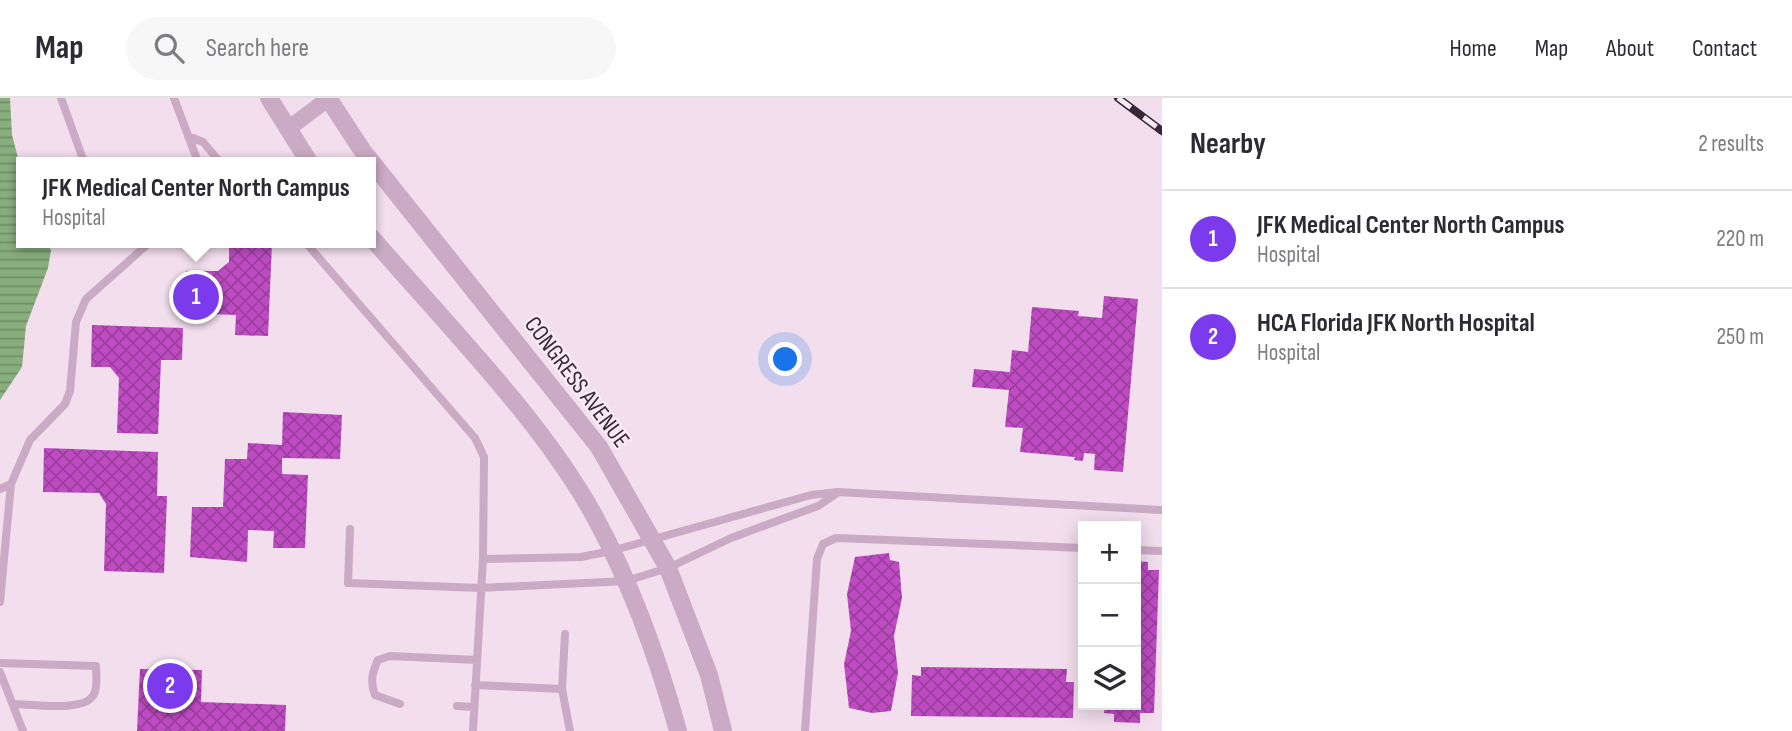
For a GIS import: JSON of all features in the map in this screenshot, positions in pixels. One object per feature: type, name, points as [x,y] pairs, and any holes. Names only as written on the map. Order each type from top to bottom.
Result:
[{"type":"street","points":[[269,98],[306,157]]},
{"type":"street","points":[[288,129],[328,98]]},
{"type":"street","name":"CONGRESS AVENUE","points":[[328,98],[368,157]]},
{"type":"street","name":"CONGRESS AVENUE","points":[[376,168],[592,438],[668,568],[709,675],[723,731]]},
{"type":"street","points":[[376,243],[524,416],[595,517],[646,627],[678,731]]},
{"type":"lane","points":[[61,98],[82,157]]},
{"type":"lane","points":[[174,98],[196,157]]},
{"type":"lane","points":[[188,136],[204,142],[216,157]]},
{"type":"lane","points":[[0,602],[11,484],[30,440],[65,404],[70,391],[76,322],[86,299],[143,248]]},
{"type":"lane","points":[[310,248],[475,438],[484,457],[483,559],[473,731]]},
{"type":"lane","points":[[0,489],[11,484]]},
{"type":"lane","points":[[350,529],[348,583],[480,588],[626,581],[668,568],[731,538],[818,506],[838,492]]},
{"type":"lane","points":[[483,559],[581,557],[811,495],[838,492],[1161,510]]},
{"type":"lane","points":[[805,731],[817,559],[823,544],[836,538],[1078,548]]},
{"type":"lane","points":[[1141,550],[1162,551]]},
{"type":"lane","points":[[565,634],[562,689],[570,731]]},
{"type":"lane","points":[[400,704],[375,695],[372,671],[378,660],[390,656],[477,660]]},
{"type":"lane","points":[[0,663],[96,666],[95,693],[90,701],[77,706],[13,704]]},
{"type":"lane","points":[[0,672],[23,731]]},
{"type":"lane","points":[[475,685],[562,689]]},
{"type":"lane","points":[[457,706],[474,707]]},
{"type":"shaded area","points":[[0,98],[10,98],[12,135],[18,157],[16,248],[51,250],[48,268],[26,326],[22,367],[0,400]]},
{"type":"building","points":[[229,248],[272,248],[268,336],[235,335],[236,315],[184,313],[186,271],[218,271],[229,262]]},
{"type":"building","points":[[1104,296],[1138,299],[1123,472],[1094,470],[1095,454],[1084,453],[1083,461],[1074,460],[1075,457],[1020,452],[1023,428],[1005,427],[1009,390],[972,387],[974,369],[1010,372],[1012,350],[1028,352],[1032,307],[1079,311],[1078,316],[1102,318]]},
{"type":"building","points":[[92,325],[183,328],[182,360],[161,360],[158,434],[117,433],[119,378],[110,367],[91,367]]},
{"type":"building","points":[[283,412],[342,415],[340,459],[282,458],[282,474],[308,475],[305,548],[273,548],[274,531],[248,530],[247,562],[190,557],[192,507],[223,507],[225,459],[247,459],[248,443],[282,445]]},
{"type":"building","points":[[44,448],[158,452],[157,496],[167,496],[164,573],[104,571],[106,504],[99,493],[43,492]]},
{"type":"building","points":[[889,553],[890,560],[899,562],[902,598],[894,636],[898,673],[891,711],[872,713],[849,708],[844,664],[851,631],[847,594],[855,557]]},
{"type":"building","points":[[1141,561],[1148,562],[1148,570],[1159,570],[1154,713],[1140,713],[1140,723],[1114,722],[1114,714],[1104,713],[1104,710],[1141,710]]},
{"type":"building","points":[[921,667],[1067,669],[1066,682],[1074,682],[1073,718],[911,716],[912,675],[921,676]]},
{"type":"building","points":[[140,669],[202,670],[201,702],[286,705],[285,731],[137,731]]},
{"type":"railway","points":[[1118,98],[1162,131]]},
{"type":"place","name":"JFK Medical Center North Campus","points":[[196,297]]},
{"type":"place","name":"HCA Florida JFK North Hospital","points":[[170,686]]}]
